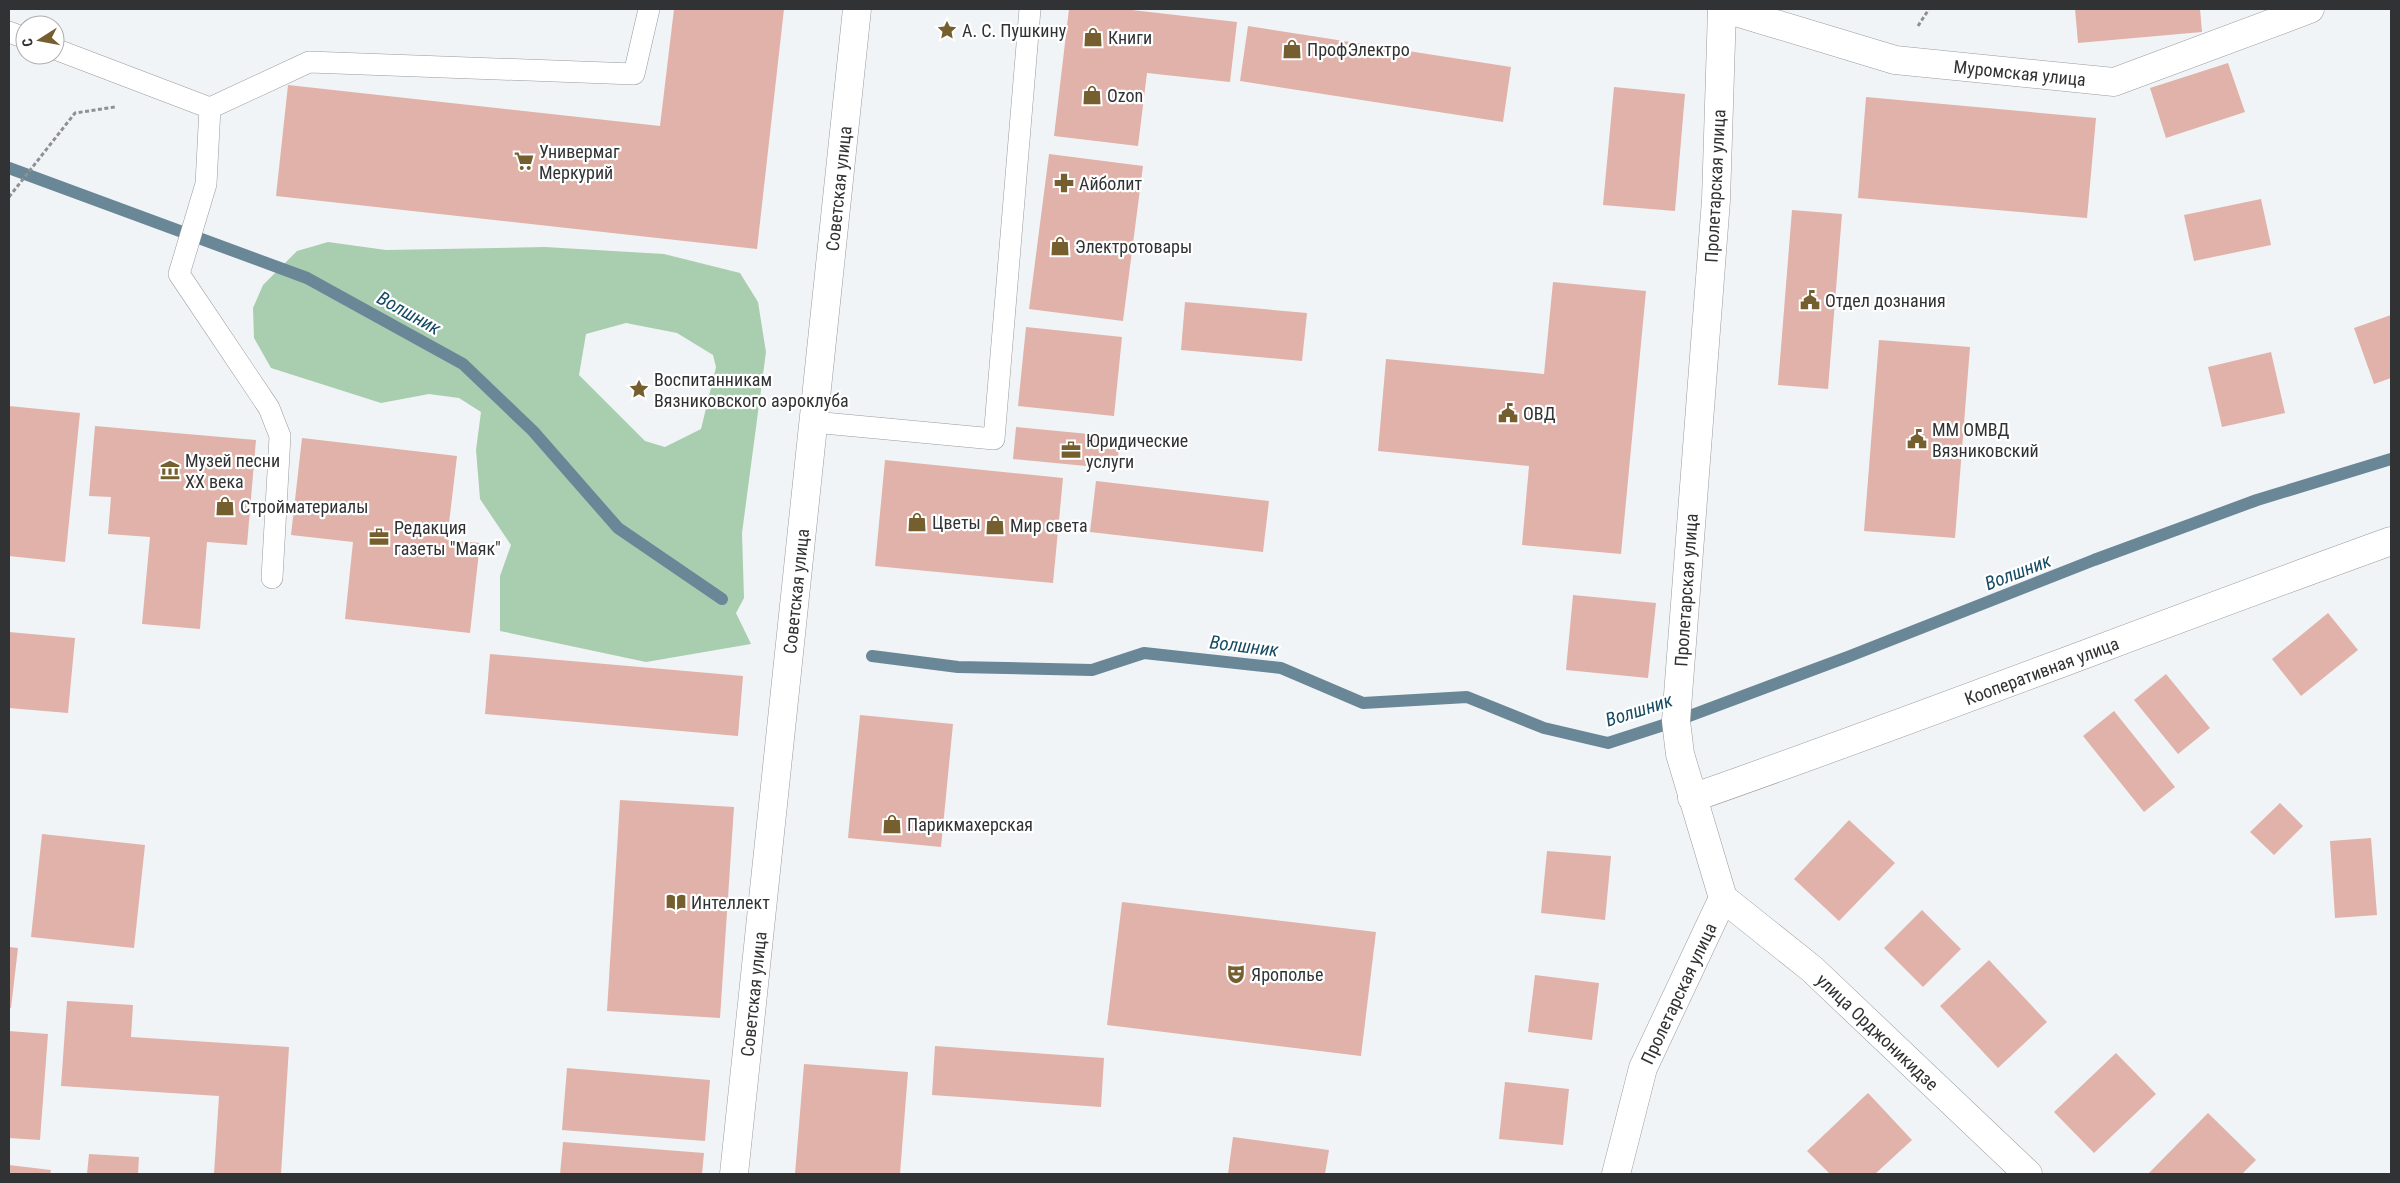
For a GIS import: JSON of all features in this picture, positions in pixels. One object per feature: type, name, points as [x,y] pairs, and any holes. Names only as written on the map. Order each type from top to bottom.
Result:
[{"type":"street","name":"Советская улица","points":[[734,1174],[857,9]]},
{"type":"street","name":"Муромская улица","points":[[1724,9],[1895,60],[2114,82],[2310,9]]},
{"type":"street","name":"Пролетарская улица","points":[[1616,1174],[1643,1068],[1723,898],[1680,754],[1676,721],[1716,200],[1724,9]]},
{"type":"street","name":"Кооперативная улица","points":[[1692,798],[1850,743],[2164,622],[2391,540]]},
{"type":"street","name":"улица Орджоникидзе","points":[[1723,898],[1812,969],[2028,1174]]},
{"type":"lane","points":[[65,53],[210,108],[308,62],[634,74],[649,9]]},
{"type":"lane","points":[[813,422],[994,439],[1030,9]]},
{"type":"lane","points":[[210,108],[206,184],[179,274],[269,408],[280,436],[272,578]]},
{"type":"path","points":[[9,197],[75,112]]},
{"type":"green space","points":[[328,242],[386,250],[545,247],[664,254],[740,273],[758,302],[766,352],[742,533],[744,598],[736,613],[751,644],[646,662],[500,631],[500,576],[511,545],[480,499],[476,450],[481,412],[459,398],[429,394],[381,403],[271,368],[254,338],[253,308],[263,285],[297,251]],"holes":[[[626,323],[677,333],[713,355],[716,367],[701,429],[665,447],[645,441],[579,375],[586,334]]]},
{"type":"building","name":"Универмаг Меркурий","points":[[674,9],[784,9],[757,249],[276,196],[288,85],[660,126]]},
{"type":"building","points":[[1069,9],[1123,9],[1237,22],[1230,82],[1147,73],[1138,146],[1054,136]]},
{"type":"building","points":[[2075,9],[2200,9],[2202,32],[2078,43]]},
{"type":"building","points":[[1248,26],[1511,67],[1503,122],[1240,81]]},
{"type":"building","points":[[2228,63],[2245,112],[2166,138],[2150,88]]},
{"type":"building","points":[[1614,87],[1685,94],[1675,211],[1603,205]]},
{"type":"building","points":[[1866,97],[2096,118],[2087,218],[1858,198]]},
{"type":"building","points":[[1049,154],[1143,166],[1123,321],[1029,309]]},
{"type":"building","points":[[2261,199],[2271,245],[2194,261],[2184,215]]},
{"type":"building","name":"Отдел дознания","points":[[1792,210],[1842,214],[1828,389],[1778,385]]},
{"type":"building","name":"ОВД","points":[[1553,282],[1646,291],[1621,554],[1522,545],[1529,466],[1378,451],[1386,359],[1544,374]]},
{"type":"building","points":[[1185,302],[1307,313],[1302,361],[1181,350]]},
{"type":"building","points":[[2391,315],[2391,378],[2374,384],[2354,328]]},
{"type":"building","points":[[1026,327],[1122,337],[1114,416],[1018,406]]},
{"type":"building","name":"ММ ОМВД Вязниковский","points":[[1879,340],[1970,347],[1955,538],[1864,531]]},
{"type":"building","points":[[2271,352],[2285,413],[2222,427],[2208,367]]},
{"type":"building","points":[[9,406],[80,413],[65,562],[9,556]]},
{"type":"building","points":[[95,426],[256,440],[247,545],[207,542],[200,629],[142,624],[150,537],[108,534],[111,497],[89,496]]},
{"type":"building","points":[[1016,427],[1120,437],[1117,469],[1013,459]]},
{"type":"building","name":"Редакция газеты \"Маяк\"","points":[[302,438],[457,456],[447,540],[480,543],[470,633],[345,619],[353,542],[291,535]]},
{"type":"building","points":[[885,460],[1063,478],[1053,583],[875,566]]},
{"type":"building","points":[[1096,481],[1269,501],[1263,552],[1090,532]]},
{"type":"building","points":[[1573,595],[1656,603],[1648,678],[1566,670]]},
{"type":"building","points":[[2328,613],[2358,650],[2301,696],[2272,659]]},
{"type":"building","points":[[9,632],[75,638],[68,713],[9,708]]},
{"type":"building","points":[[490,654],[743,676],[738,736],[485,714]]},
{"type":"building","points":[[2166,674],[2210,728],[2178,754],[2134,700]]},
{"type":"building","points":[[2114,711],[2175,787],[2144,812],[2083,736]]},
{"type":"building","points":[[860,715],[953,724],[941,847],[848,838]]},
{"type":"building","points":[[620,800],[734,807],[720,1018],[607,1011]]},
{"type":"building","points":[[2280,803],[2303,826],[2274,855],[2250,832]]},
{"type":"building","points":[[1849,820],[1895,863],[1839,921],[1794,879]]},
{"type":"building","points":[[42,834],[145,845],[134,948],[31,937]]},
{"type":"building","points":[[2371,838],[2377,915],[2335,918],[2330,841]]},
{"type":"building","points":[[1547,851],[1611,856],[1605,920],[1541,913]]},
{"type":"building","points":[[1122,902],[1376,932],[1361,1056],[1107,1025]]},
{"type":"building","points":[[1922,910],[1961,949],[1923,987],[1884,948]]},
{"type":"building","points":[[9,947],[18,948],[11,1008],[9,1007]]},
{"type":"building","points":[[1989,960],[2047,1022],[1998,1068],[1940,1006]]},
{"type":"building","points":[[1535,975],[1599,983],[1592,1040],[1528,1032]]},
{"type":"building","points":[[67,1001],[133,1005],[131,1037],[289,1047],[281,1174],[214,1174],[219,1096],[61,1086]]},
{"type":"building","points":[[9,1031],[48,1034],[40,1140],[9,1138]]},
{"type":"building","points":[[935,1046],[1104,1058],[1101,1107],[932,1095]]},
{"type":"building","points":[[2116,1053],[2156,1094],[2094,1153],[2054,1112]]},
{"type":"building","points":[[804,1064],[908,1072],[900,1174],[795,1174]]},
{"type":"building","points":[[567,1068],[710,1080],[705,1141],[562,1130]]},
{"type":"building","points":[[1505,1082],[1569,1089],[1563,1145],[1499,1139]]},
{"type":"building","points":[[1868,1093],[1912,1140],[1875,1174],[1830,1174],[1807,1151]]},
{"type":"building","points":[[2208,1113],[2256,1160],[2242,1174],[2148,1174]]},
{"type":"building","points":[[1233,1137],[1329,1150],[1325,1174],[1228,1174]]},
{"type":"building","points":[[563,1142],[704,1153],[702,1174],[560,1174]]},
{"type":"building","points":[[89,1154],[139,1157],[138,1174],[87,1174]]},
{"type":"building","points":[[9,1165],[51,1170],[50,1174],[9,1174]]},
{"type":"waterway","name":"Волшник","points":[[9,168],[307,278],[463,364],[533,431],[618,528],[722,599]]},
{"type":"waterway","name":"Волшник","points":[[872,656],[958,667],[1092,670],[1144,653],[1281,668],[1363,703],[1467,697],[1544,728],[1608,743],[1676,721],[1850,656],[2094,560],[2257,500],[2391,459]]},
{"type":"place","name":"А. С. Пушкину","points":[[947,30]]},
{"type":"place","name":"Книги","points":[[1093,37]]},
{"type":"place","name":"ПрофЭлектро","points":[[1292,49]]},
{"type":"place","name":"Ozon","points":[[1092,95]]},
{"type":"place","name":"Универмаг Меркурий","points":[[524,161]]},
{"type":"place","name":"Айболит","points":[[1064,183]]},
{"type":"place","name":"Электротовары","points":[[1060,246]]},
{"type":"place","name":"Отдел дознания","points":[[1810,300]]},
{"type":"place","name":"Воспитанникам Вязниковского аэроклуба","points":[[639,389]]},
{"type":"place","name":"ОВД","points":[[1508,413]]},
{"type":"place","name":"ММ ОМВД Вязниковский","points":[[1917,439]]},
{"type":"place","name":"Юридические услуги","points":[[1071,450]]},
{"type":"place","name":"Музей песни XX века","points":[[170,470]]},
{"type":"place","name":"Стройматериалы","points":[[225,506]]},
{"type":"place","name":"Цветы","points":[[917,522]]},
{"type":"place","name":"Мир света","points":[[995,525]]},
{"type":"place","name":"Редакция газеты \"Маяк\"","points":[[379,537]]},
{"type":"place","name":"Парикмахерская","points":[[892,824]]},
{"type":"place","name":"Интеллект","points":[[676,902]]},
{"type":"place","name":"Ярополье","points":[[1236,974]]}]
